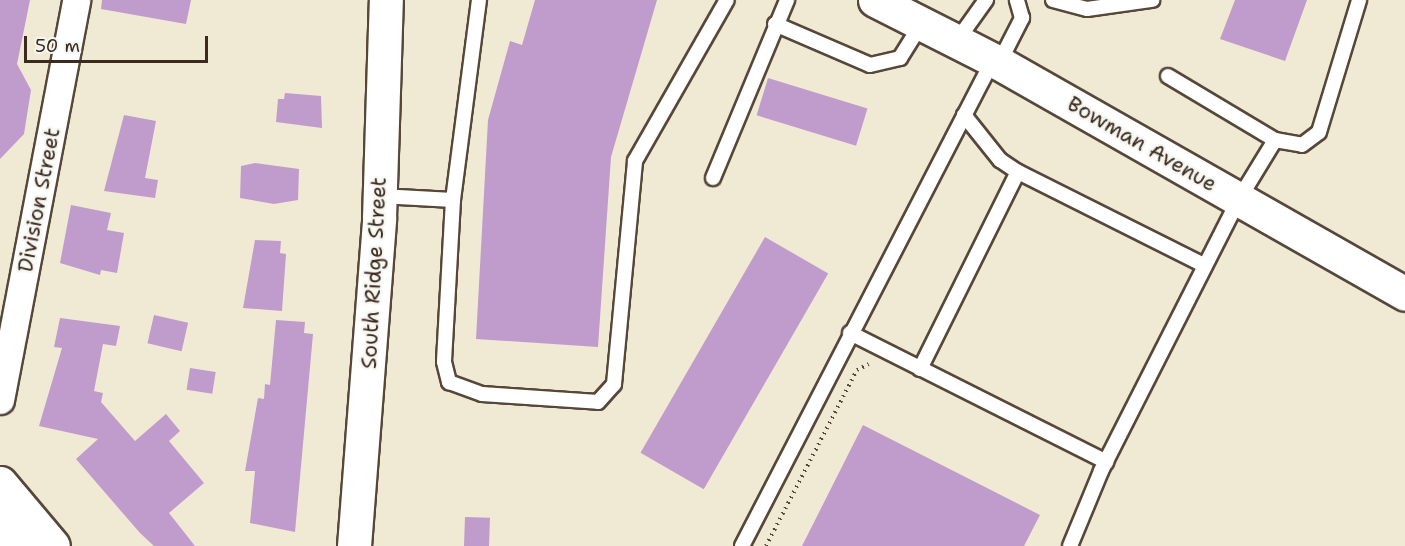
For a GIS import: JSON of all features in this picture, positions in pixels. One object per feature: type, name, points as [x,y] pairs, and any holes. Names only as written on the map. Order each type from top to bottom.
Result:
[{"type":"street","name":"Division Street","points":[[0,399],[76,0]]},
{"type":"street","name":"South Ridge Street","points":[[354,546],[380,196],[386,0]]},
{"type":"street","name":"Bowman Avenue","points":[[875,0],[955,43],[996,61],[1405,294]]},
{"type":"street","points":[[0,483],[52,546]]},
{"type":"street","points":[[0,522],[22,546]]},
{"type":"lane","points":[[479,0],[453,200],[444,362],[449,382],[482,394],[598,402],[614,384],[635,161],[727,0]]},
{"type":"lane","points":[[713,178],[775,24],[787,0]]},
{"type":"lane","points":[[955,43],[986,0]]},
{"type":"lane","points":[[742,546],[964,114],[1022,18],[1017,0]]},
{"type":"lane","points":[[1053,0],[1088,9],[1152,0]]},
{"type":"lane","points":[[1168,76],[1275,140],[1302,145],[1319,132],[1359,0]]},
{"type":"lane","points":[[775,24],[870,65],[900,57],[921,25]]},
{"type":"lane","points":[[964,114],[1000,160],[1018,172],[1204,265]]},
{"type":"lane","points":[[1070,546],[1106,462],[1204,265],[1239,199],[1275,140]]},
{"type":"lane","points":[[920,369],[1018,172]]},
{"type":"lane","points":[[380,196],[453,200]]},
{"type":"lane","points":[[850,333],[1106,462]]},
{"type":"path","points":[[766,546],[857,370],[863,364],[873,366]]},
{"type":"building","points":[[0,0],[30,0],[17,64],[31,90],[24,134],[0,159]]},
{"type":"building","points":[[102,0],[191,0],[186,24],[101,9]]},
{"type":"building","points":[[535,0],[657,0],[611,157],[598,347],[476,339],[488,120],[510,41],[522,45]]},
{"type":"building","points":[[1235,0],[1307,0],[1285,61],[1220,39]]},
{"type":"building","points":[[768,78],[867,108],[856,146],[757,115]]},
{"type":"building","points":[[285,93],[321,96],[322,128],[276,122],[278,99],[284,99]]},
{"type":"building","points":[[124,115],[156,121],[145,178],[158,180],[155,198],[104,191]]},
{"type":"building","points":[[255,163],[299,169],[298,200],[274,204],[240,198],[241,166]]},
{"type":"building","points":[[71,205],[111,213],[107,230],[124,233],[117,273],[101,270],[100,275],[60,263]]},
{"type":"building","points":[[765,237],[828,274],[704,489],[640,453]]},
{"type":"building","points":[[255,240],[281,241],[280,253],[286,254],[282,311],[243,308]]},
{"type":"building","points":[[154,315],[188,323],[182,351],[147,343]]},
{"type":"building","points":[[60,318],[120,326],[116,346],[103,344],[94,391],[103,393],[101,402],[135,441],[166,414],[180,431],[169,441],[204,483],[169,513],[195,546],[154,546],[140,533],[76,459],[98,439],[39,426],[62,348],[54,347]]},
{"type":"building","points":[[276,320],[305,322],[304,333],[313,334],[295,532],[250,523],[255,471],[245,471],[258,398],[264,399],[265,384],[270,385]]},
{"type":"building","points":[[190,368],[216,372],[212,394],[187,390]]},
{"type":"building","points":[[863,425],[1040,515],[1024,546],[802,546]]},
{"type":"building","points":[[465,517],[490,518],[489,546],[464,546]]}]
